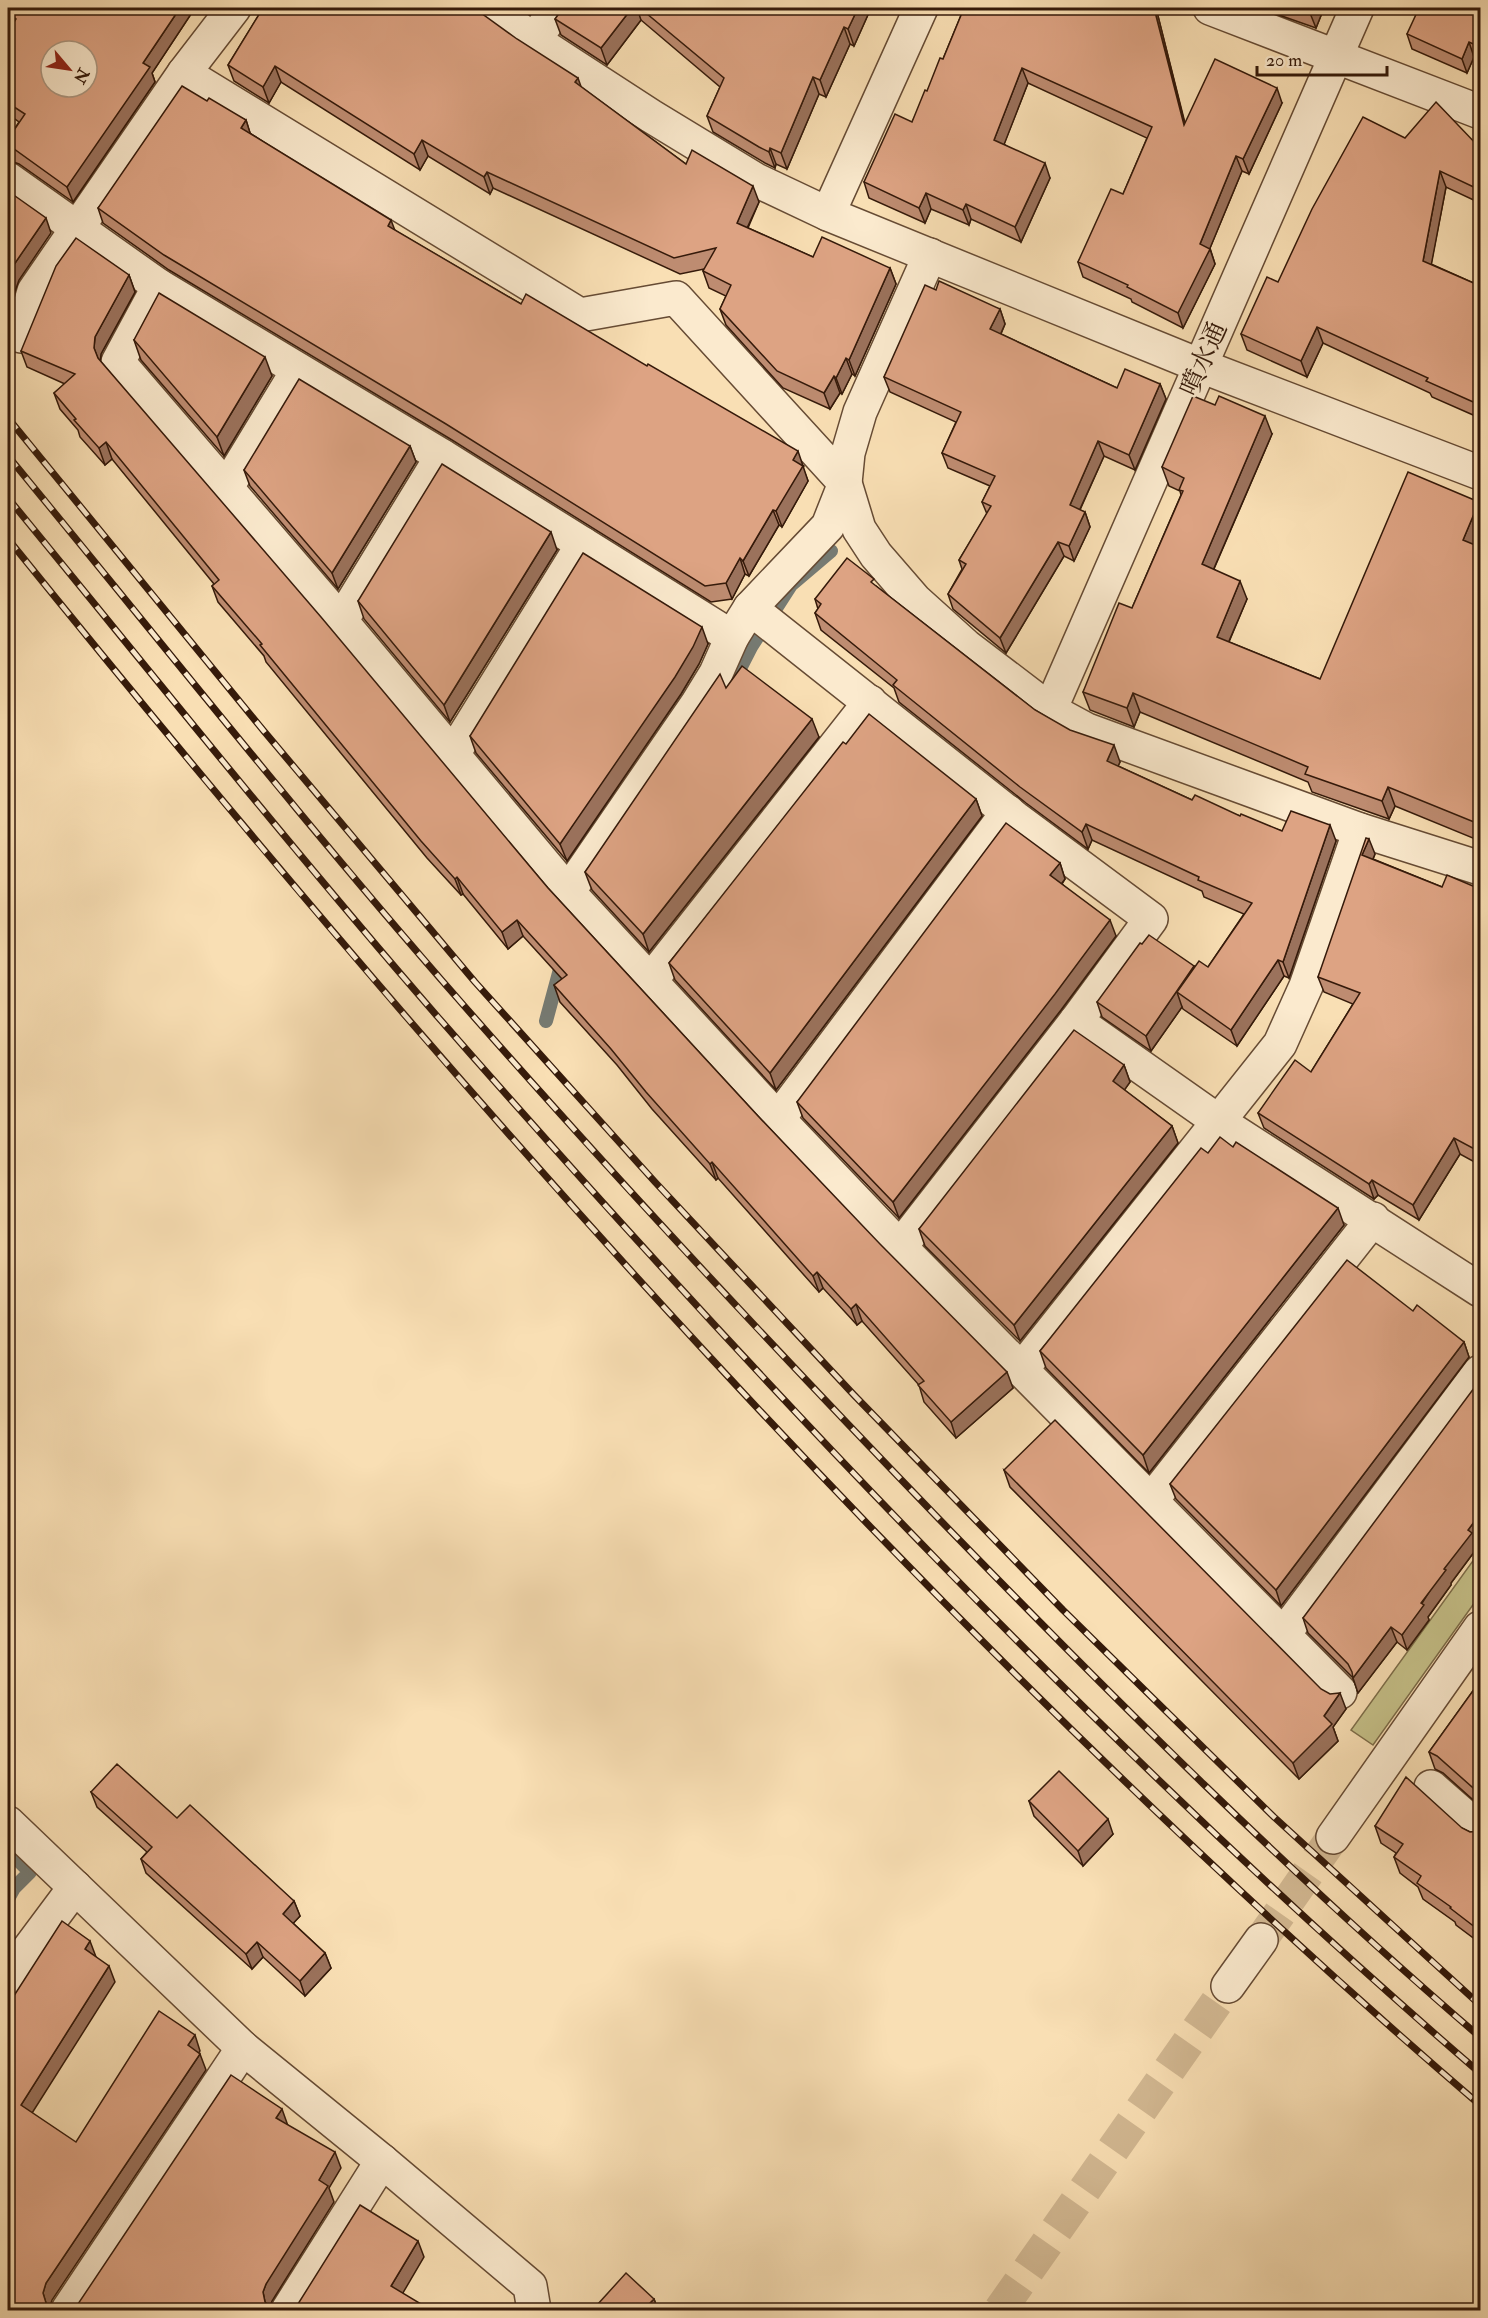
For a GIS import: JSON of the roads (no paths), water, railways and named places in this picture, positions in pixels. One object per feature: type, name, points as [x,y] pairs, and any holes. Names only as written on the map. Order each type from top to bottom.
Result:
[{"type":"street","points":[[21,336],[34,291],[184,74],[234,8]]},
{"type":"street","points":[[490,8],[534,40],[651,116],[756,180],[828,214],[1201,366],[1480,473]]},
{"type":"street","points":[[534,40],[557,8]]},
{"type":"street","points":[[828,214],[921,8]]},
{"type":"street","points":[[1210,8],[1480,112]]},
{"type":"street","name":"噴水通","points":[[1050,710],[1357,8]]},
{"type":"street","points":[[184,74],[580,315],[676,298],[845,483],[859,529],[876,555],[915,600],[966,646],[1050,710],[1087,730],[1360,830],[1480,868]]},
{"type":"street","points":[[8,179],[159,286],[442,456],[732,637]]},
{"type":"street","points":[[568,891],[697,704],[750,608],[828,526],[845,483],[848,453],[860,412],[930,255]]},
{"type":"street","points":[[159,286],[118,362],[341,621],[568,891],[778,1119],[900,1247],[1340,1692]]},
{"type":"street","points":[[227,487],[298,370]]},
{"type":"street","points":[[341,621],[442,456]]},
{"type":"street","points":[[453,754],[583,544]]},
{"type":"street","points":[[750,608],[1008,812],[1151,919],[1076,1021],[900,1247]]},
{"type":"street","points":[[651,980],[870,702]]},
{"type":"street","points":[[778,1119],[1008,812]]},
{"type":"street","points":[[1021,1370],[1280,1044],[1294,1016],[1360,830]]},
{"type":"street","points":[[1076,1021],[1218,1121],[1480,1290]]},
{"type":"street","points":[[1150,1502],[1373,1219]]},
{"type":"street","points":[[1283,1635],[1480,1372]]},
{"type":"street","points":[[1333,1837],[1480,1628]]},
{"type":"street","points":[[1431,1787],[1480,1830]]},
{"type":"street","points":[[8,1823],[243,2048],[530,2286],[534,2310]]},
{"type":"street","points":[[8,1977],[75,1887]]},
{"type":"street","points":[[1228,1986],[1261,1940]]},
{"type":"street","points":[[68,2310],[243,2048]]},
{"type":"street","points":[[288,2310],[382,2161]]},
{"type":"waterway","points":[[730,688],[751,647],[791,585],[831,551]]},
{"type":"waterway","points":[[546,1021],[563,958]]},
{"type":"waterway","points":[[8,1850],[30,1872],[14,1888],[8,1899]]},
{"type":"tunnel","points":[[1261,1940],[1333,1837]]},
{"type":"tunnel","points":[[1000,2310],[1228,1986]]},
{"type":"railway","points":[[8,418],[263,730],[475,982],[655,1182],[854,1395],[1063,1610],[1274,1817],[1480,2005]]},
{"type":"railway","points":[[8,456],[401,933],[576,1132],[696,1262],[939,1519],[1070,1653],[1340,1913],[1480,2037]]},
{"type":"railway","points":[[8,498],[274,823],[437,1016],[560,1155],[811,1429],[1071,1695],[1205,1824],[1341,1950],[1480,2073]]},
{"type":"railway","points":[[8,539],[351,953],[528,1156],[709,1356],[894,1551],[1084,1742],[1279,1927],[1480,2105]]}]
